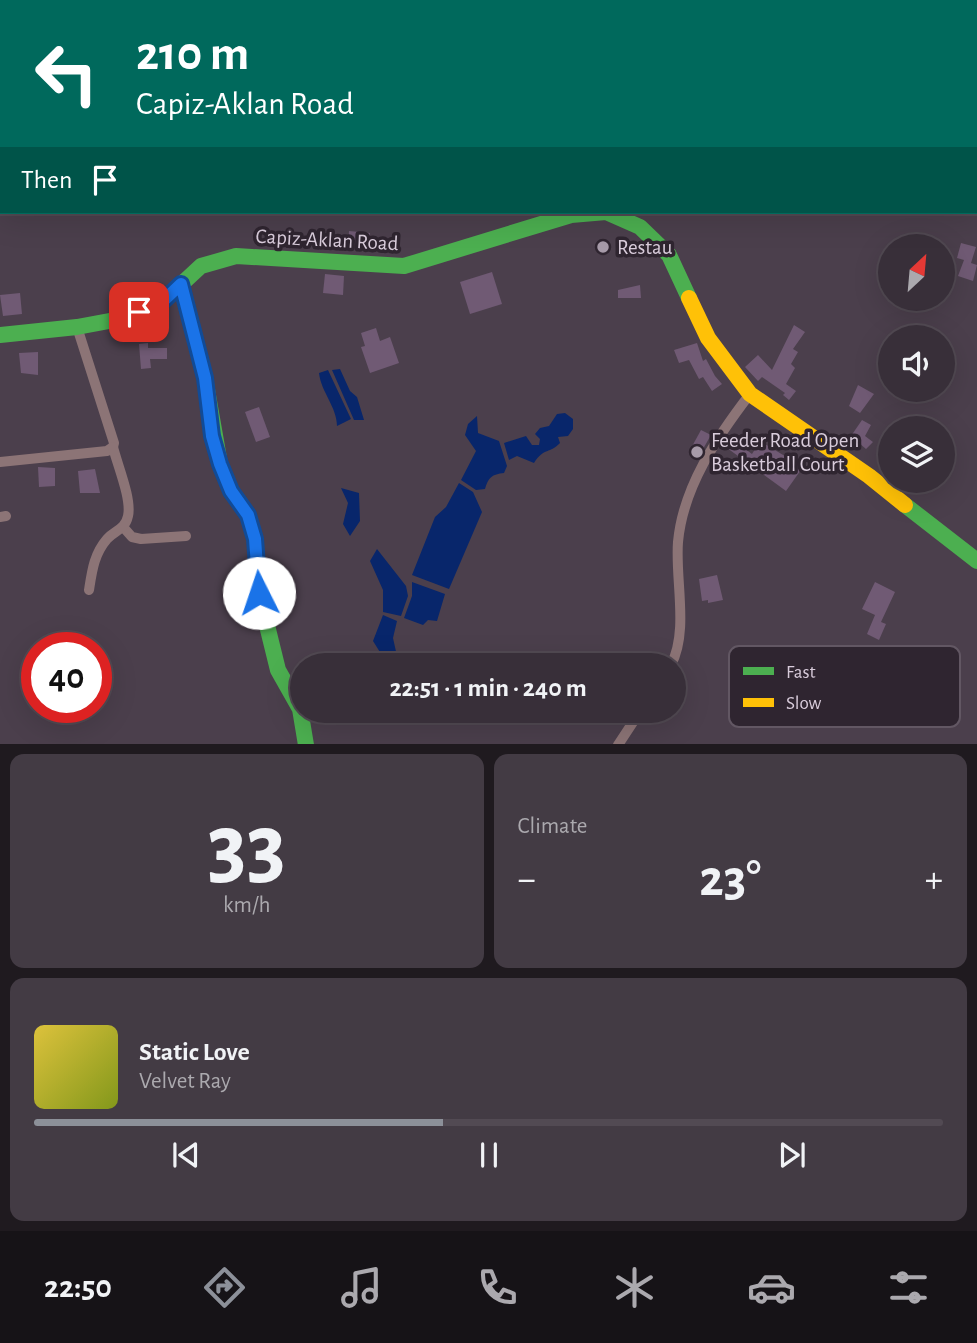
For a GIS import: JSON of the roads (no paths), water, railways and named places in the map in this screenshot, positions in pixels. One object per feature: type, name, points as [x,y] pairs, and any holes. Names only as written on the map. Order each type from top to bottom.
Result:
[{"type":"main road","name":"Capiz-Aklan Road","points":[[0,335],[77,327],[120,319],[159,305],[201,266],[236,256],[404,266],[571,215],[583,214]]},
{"type":"main road","name":"Capiz-Aklan Road","points":[[611,214],[640,227],[669,255],[708,338],[750,394],[869,476],[977,561]]},
{"type":"main road","points":[[181,284],[205,378],[218,455],[231,491],[248,515],[255,539],[259,593],[278,670],[300,709],[306,744]]},
{"type":"street","points":[[77,327],[129,506],[124,528],[109,537],[97,554],[89,590]]},
{"type":"street","points":[[675,653],[680,613],[678,543],[683,515],[697,478],[720,433],[750,394]]},
{"type":"street","points":[[0,462],[107,451],[113,447]]},
{"type":"street","points":[[124,528],[132,537],[141,539],[186,536]]},
{"type":"street","points":[[618,744],[632,723]]},
{"type":"water","points":[[340,369],[350,391],[357,397],[364,420],[354,420],[332,370]]},
{"type":"water","points":[[328,370],[351,419],[337,426],[319,373]]},
{"type":"water","points":[[565,413],[573,419],[573,429],[568,436],[558,437],[560,443],[534,463],[517,456],[509,460],[504,443],[526,436],[532,445],[539,445],[540,439],[535,434],[540,428],[549,426],[557,414]]},
{"type":"water","points":[[477,416],[478,433],[499,441],[507,466],[504,473],[491,477],[485,489],[476,490],[461,480],[476,451],[465,435],[468,424]]},
{"type":"water","points":[[459,483],[473,492],[482,512],[449,589],[412,575],[435,517],[446,507]]},
{"type":"water","points":[[341,488],[359,493],[360,521],[350,536],[343,524],[348,503]]},
{"type":"water","points":[[377,549],[406,586],[408,596],[401,616],[383,612],[383,590],[370,561]]},
{"type":"water","points":[[412,582],[445,594],[437,621],[428,620],[423,625],[404,618],[412,596]]},
{"type":"water","points":[[383,615],[397,621],[393,638],[396,653],[380,653],[373,641]]},
{"type":"place","name":"Restau","points":[[603,247]]},
{"type":"place","name":"Feeder Road Open Basketball Court","points":[[697,452]]}]
